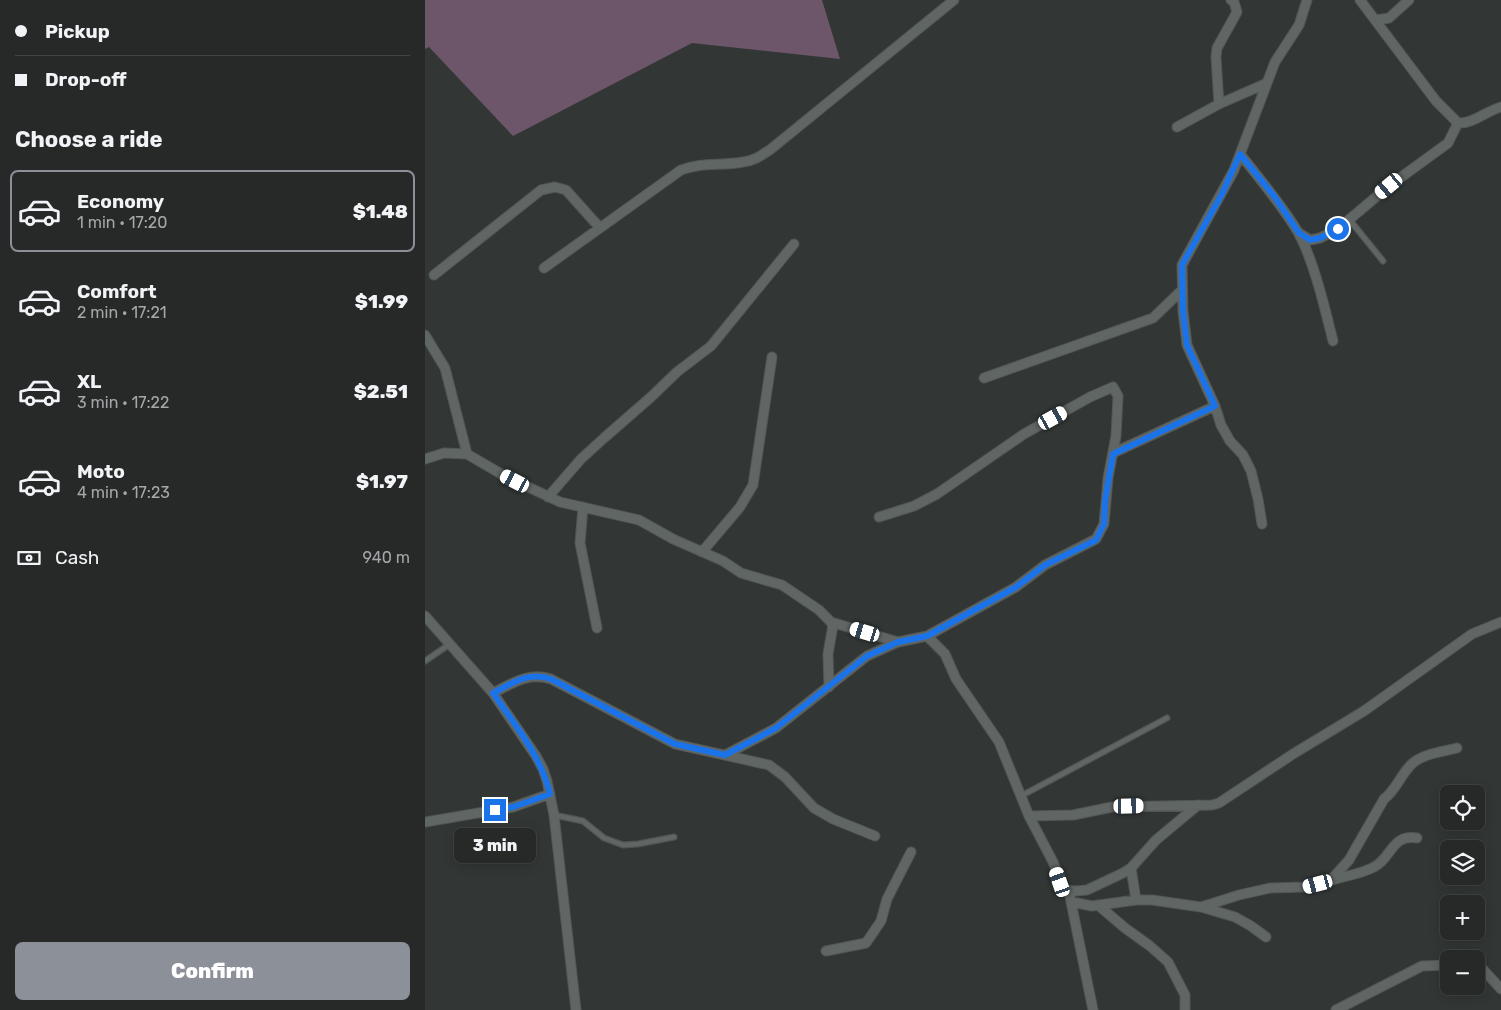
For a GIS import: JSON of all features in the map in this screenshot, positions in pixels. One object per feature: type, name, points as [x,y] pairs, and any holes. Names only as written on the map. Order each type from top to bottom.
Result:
[{"type":"street","points":[[544,268],[681,170],[697,165],[744,162],[759,157],[954,0]]},
{"type":"street","points":[[1219,104],[1217,48],[1237,12],[1234,2],[1231,0]]},
{"type":"street","points":[[1262,524],[1251,471],[1243,455],[1230,441],[1221,425],[1215,406],[1187,345],[1184,330],[1182,265],[1222,194],[1240,154],[1275,62],[1299,25],[1307,0]]},
{"type":"street","points":[[1360,0],[1436,101],[1458,123],[1470,122],[1490,110],[1501,107]]},
{"type":"street","points":[[1376,20],[1389,18],[1409,0]]},
{"type":"street","points":[[1177,127],[1219,104],[1267,83]]},
{"type":"street","points":[[1299,233],[1310,240],[1320,238],[1338,229],[1389,186],[1448,143],[1458,123]]},
{"type":"street","points":[[1240,154],[1274,196],[1299,233],[1322,300],[1333,342]]},
{"type":"street","points":[[435,276],[541,190],[555,188],[566,190],[600,228]]},
{"type":"street","points":[[548,497],[575,466],[604,438],[677,372],[711,346],[794,244]]},
{"type":"street","points":[[984,378],[1153,318],[1182,290]]},
{"type":"street","points":[[425,335],[445,368],[467,454]]},
{"type":"street","points":[[702,552],[740,507],[753,485],[772,357]]},
{"type":"street","points":[[725,755],[776,728],[867,656],[898,642],[927,636],[1016,587],[1045,565],[1096,540],[1104,524],[1105,501],[1116,436],[1118,396],[1113,387],[1090,397],[1024,434],[937,494],[914,506],[879,517]]},
{"type":"street","points":[[1113,454],[1215,406]]},
{"type":"street","points":[[425,459],[444,453],[467,454],[503,475],[548,497],[560,502],[639,520],[673,539],[723,561],[741,573],[781,585],[819,610],[831,622],[833,627],[828,654],[829,687]]},
{"type":"street","points":[[583,507],[580,543],[597,628]]},
{"type":"street","points":[[425,616],[493,693],[536,756],[547,781],[554,815],[576,1010]]},
{"type":"street","points":[[831,622],[898,642]]},
{"type":"street","points":[[1029,816],[1073,815],[1112,807],[1212,805],[1225,800],[1293,754],[1364,711],[1471,634],[1501,622]]},
{"type":"street","points":[[927,636],[945,654],[960,685],[998,741],[1029,816],[1053,862],[1063,887],[1067,890],[1072,902],[1093,1010]]},
{"type":"street","points":[[493,693],[526,677],[535,675],[545,676],[675,744],[769,765],[785,777],[814,808],[833,819],[875,836]]},
{"type":"street","points":[[1331,880],[1349,860],[1385,799],[1392,792],[1409,766],[1422,758],[1457,748]]},
{"type":"street","points":[[425,822],[513,807],[550,794]]},
{"type":"street","points":[[1067,890],[1087,890],[1131,868],[1156,840],[1198,805]]},
{"type":"street","points":[[1201,907],[1239,895],[1271,888],[1305,887],[1371,868],[1384,860],[1389,850],[1400,841],[1408,837],[1417,838]]},
{"type":"street","points":[[826,951],[866,943],[881,921],[887,899],[911,852]]},
{"type":"street","points":[[1131,868],[1136,900]]},
{"type":"street","points":[[1072,902],[1092,906],[1136,900],[1152,900],[1201,907],[1235,917],[1265,937]]},
{"type":"street","points":[[1098,905],[1168,962],[1185,994],[1185,1010]]},
{"type":"street","points":[[1336,1010],[1422,966],[1440,965]]},
{"type":"street","points":[[1485,972],[1501,989]]},
{"type":"lane","points":[[1349,219],[1383,261]]},
{"type":"lane","points":[[425,660],[450,644]]},
{"type":"lane","points":[[1021,796],[1167,718]]},
{"type":"lane","points":[[554,815],[583,821],[604,838],[623,845],[674,837]]},
{"type":"shaded area","points":[[425,0],[822,0],[840,59],[692,43],[513,136],[429,47],[425,49]]},
{"type":"route","points":[[495,810],[513,807],[550,794],[543,769],[536,756],[493,693],[526,677],[535,675],[545,676],[675,744],[725,755],[776,728],[867,656],[898,642],[927,636],[1016,587],[1045,565],[1096,540],[1104,524],[1105,501],[1113,454],[1215,406],[1187,345],[1184,330],[1182,265],[1222,194],[1240,154],[1274,196],[1299,233],[1310,240],[1320,238],[1338,229]]}]
